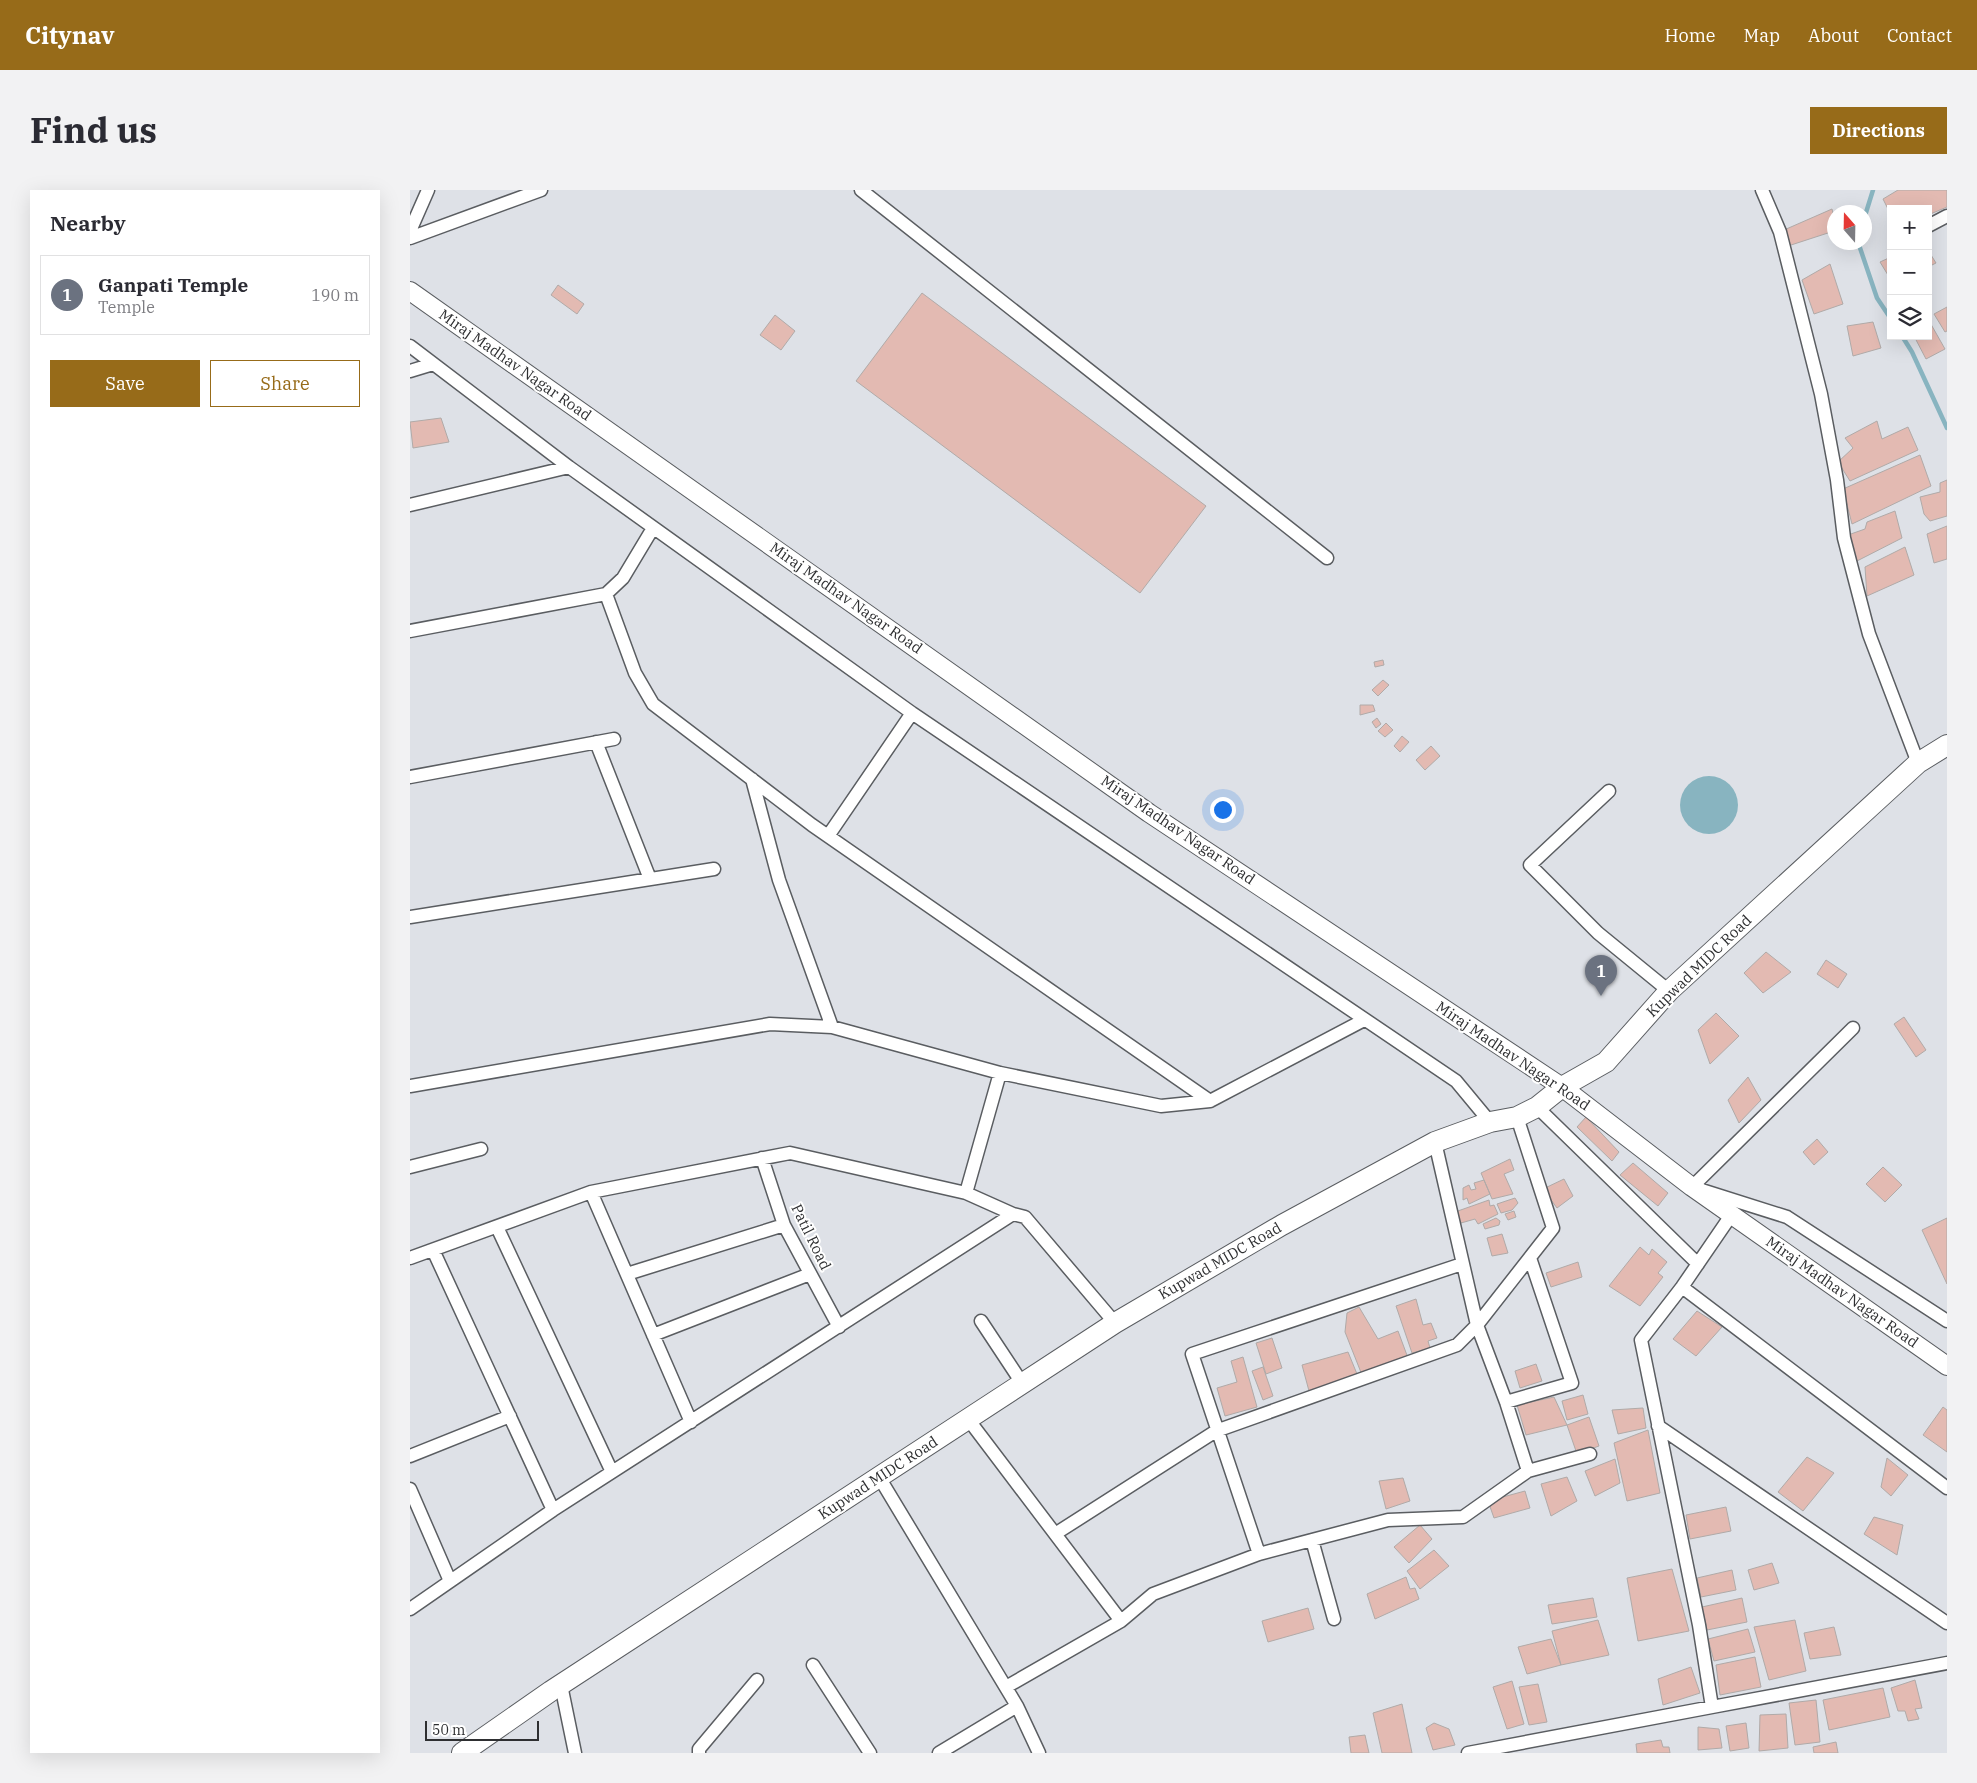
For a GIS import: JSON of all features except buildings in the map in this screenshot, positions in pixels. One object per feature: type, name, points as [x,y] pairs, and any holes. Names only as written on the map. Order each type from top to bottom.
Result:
[{"type":"main road","name":"Kupwad MIDC Road","points":[[462,1753],[561,1685],[1114,1323],[1282,1225],[1435,1142],[1490,1122],[1516,1117],[1536,1107],[1562,1087],[1606,1062],[1669,990],[1918,763],[1947,745]]},
{"type":"street","points":[[410,232],[428,190]]},
{"type":"street","points":[[410,238],[541,190]]},
{"type":"street","points":[[861,190],[1327,558]]},
{"type":"street","points":[[1762,190],[1780,232],[1821,394],[1837,480],[1844,538],[1868,634],[1918,763]]},
{"type":"street","points":[[1932,224],[1947,216]]},
{"type":"street","name":"Miraj Madhav Nagar Road","points":[[410,291],[1149,812],[1562,1087],[1692,1187],[1947,1366]]},
{"type":"street","points":[[410,346],[569,467],[912,713],[1456,1081],[1490,1122]]},
{"type":"street","points":[[410,371],[433,364]]},
{"type":"street","points":[[410,505],[569,467]]},
{"type":"street","points":[[410,632],[606,594],[623,578],[653,528]]},
{"type":"street","points":[[606,594],[635,673],[653,704],[828,836],[1210,1101]]},
{"type":"street","points":[[828,836],[912,713]]},
{"type":"street","points":[[410,777],[614,739]]},
{"type":"street","points":[[596,742],[650,879]]},
{"type":"street","points":[[752,778],[780,880],[832,1027]]},
{"type":"street","points":[[1609,791],[1530,865],[1598,933],[1669,990]]},
{"type":"street","points":[[410,917],[714,869]]},
{"type":"street","points":[[410,1086],[770,1024],[832,1027],[1000,1073],[1160,1106],[1210,1101],[1364,1020]]},
{"type":"street","points":[[1853,1028],[1692,1187],[1787,1217],[1947,1321]]},
{"type":"street","points":[[966,1193],[1000,1073]]},
{"type":"street","points":[[1536,1107],[1698,1264]]},
{"type":"street","points":[[1055,1534],[1216,1430],[1457,1345],[1478,1325],[1553,1228],[1516,1117]]},
{"type":"street","points":[[1435,1142],[1462,1264],[1478,1325],[1506,1402],[1528,1471]]},
{"type":"street","points":[[410,1167],[481,1149]]},
{"type":"street","points":[[410,1258],[591,1192],[790,1152],[966,1193],[1024,1217],[1114,1323]]},
{"type":"street","name":"Patil Road","points":[[762,1158],[784,1226],[839,1327]]},
{"type":"street","points":[[591,1192],[691,1422]]},
{"type":"street","points":[[410,1609],[553,1510],[1013,1214]]},
{"type":"street","points":[[1712,1707],[1699,1625],[1641,1340],[1682,1287],[1732,1214]]},
{"type":"street","points":[[627,1274],[784,1226]]},
{"type":"street","points":[[496,1227],[612,1472]]},
{"type":"street","points":[[433,1250],[553,1510]]},
{"type":"street","points":[[1506,1402],[1572,1383],[1530,1258]]},
{"type":"street","points":[[1259,1554],[1192,1354],[1462,1264]]},
{"type":"street","points":[[654,1335],[810,1274]]},
{"type":"street","points":[[1682,1287],[1947,1488]]},
{"type":"street","points":[[981,1322],[1022,1383]]},
{"type":"street","points":[[410,1456],[510,1416]]},
{"type":"street","points":[[968,1419],[1121,1621]]},
{"type":"street","points":[[1658,1426],[1947,1623]]},
{"type":"street","points":[[1006,1687],[1121,1621],[1154,1594],[1259,1554],[1388,1520],[1462,1517],[1528,1471],[1590,1454]]},
{"type":"street","points":[[879,1477],[1006,1687],[1039,1753]]},
{"type":"street","points":[[410,1489],[450,1581]]},
{"type":"street","points":[[1312,1540],[1334,1619]]},
{"type":"street","points":[[1468,1753],[1947,1663]]},
{"type":"street","points":[[812,1665],[870,1753]]},
{"type":"street","points":[[700,1753],[698,1749],[757,1680]]},
{"type":"street","points":[[561,1685],[575,1753]]},
{"type":"street","points":[[939,1753],[1017,1706]]},
{"type":"water","points":[[1709,776],[1720,778],[1733,789],[1738,805],[1736,816],[1725,829],[1709,834],[1698,832],[1685,821],[1680,805],[1682,794],[1693,781]]},
{"type":"waterway","points":[[1868,205],[1873,190]]},
{"type":"waterway","points":[[1861,250],[1877,298],[1887,313]]},
{"type":"waterway","points":[[1904,340],[1912,352],[1947,428]]},
{"type":"place","name":"Ganpati Temple","points":[[1601,996]]}]
